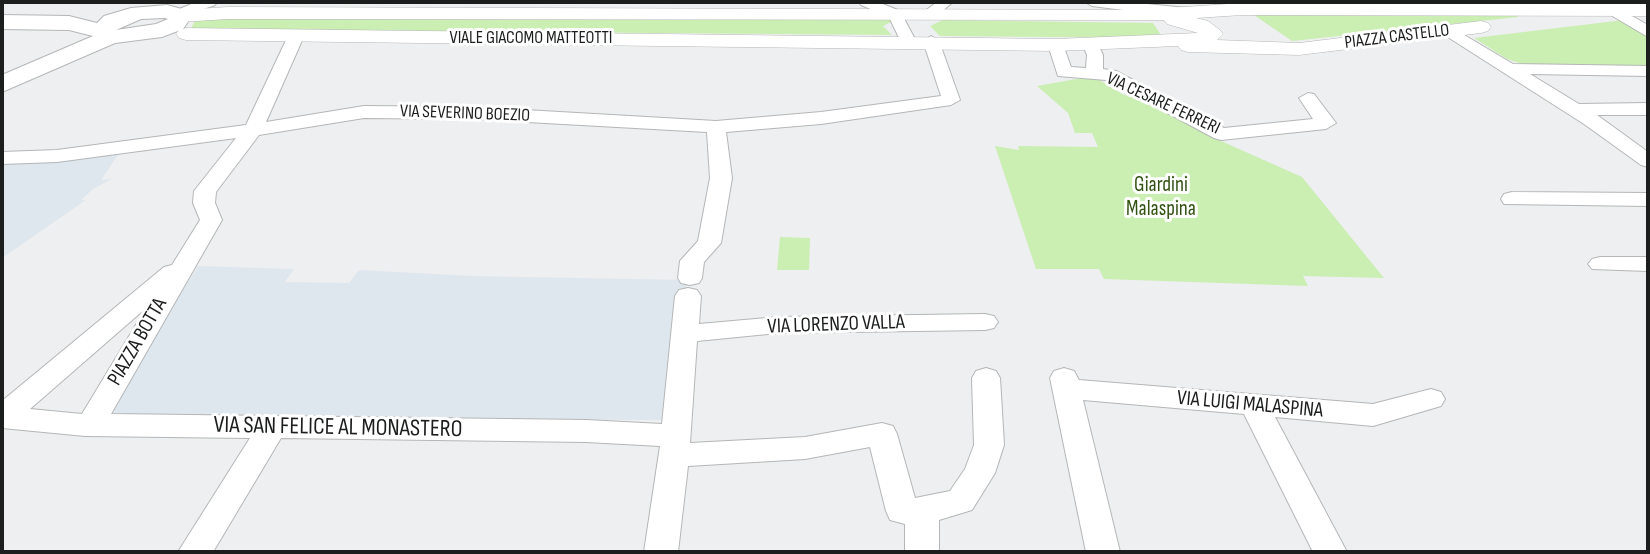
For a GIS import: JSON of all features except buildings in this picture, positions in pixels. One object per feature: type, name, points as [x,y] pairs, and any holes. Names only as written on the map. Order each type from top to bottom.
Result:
[{"type":"main road","points":[[2,22],[69,23],[107,34],[154,32],[175,24],[178,10],[129,15],[106,24],[107,34]]},
{"type":"main road","points":[[6,83],[107,34]]},
{"type":"street","points":[[178,10],[210,2]]},
{"type":"street","points":[[866,2],[895,14],[908,41]]},
{"type":"street","points":[[930,14],[946,2]]},
{"type":"street","name":"VIALE GIACOMO MATTEOTTI","points":[[1092,2],[1186,13]]},
{"type":"street","points":[[1214,6],[1225,22],[1244,35],[1267,45]]},
{"type":"street","name":"VIALE GIACOMO MATTEOTTI","points":[[178,10],[225,7],[1141,16],[1186,13],[1214,6]]},
{"type":"street","name":"PIAZZA CASTELLO","points":[[1214,6],[1527,16],[1648,10]]},
{"type":"street","points":[[1609,11],[1648,32]]},
{"type":"street","name":"VIALE GIACOMO MATTEOTTI","points":[[154,32],[296,36],[931,41],[1056,45],[1195,39],[1208,38],[1213,34],[1206,27],[1195,23],[1141,16]]},
{"type":"street","name":"PIAZZA CASTELLO","points":[[1267,45],[1449,31],[1527,16]]},
{"type":"street","points":[[1449,31],[1574,110],[1648,161]]},
{"type":"street","name":"PIAZZA BOTTA","points":[[90,425],[211,220],[204,203],[205,191],[253,130],[296,36]]},
{"type":"street","name":"VIA SEVERINO BOEZIO","points":[[2,158],[57,156],[364,112],[416,111],[716,127],[821,118],[951,100],[931,41]]},
{"type":"street","points":[[1056,45],[1064,72],[1094,74],[1095,55],[1090,43]]},
{"type":"street","name":"VIALE GIACOMO MATTEOTTI","points":[[1090,43],[1123,49],[1255,57],[1267,45]]},
{"type":"street","points":[[1511,69],[1648,71]]},
{"type":"street","name":"VIA CESARE FERRERI","points":[[1094,74],[1110,75],[1221,134],[1326,123],[1308,98]]},
{"type":"street","points":[[1574,110],[1648,109]]},
{"type":"street","points":[[661,552],[692,261],[709,243],[722,178],[716,127]]},
{"type":"street","points":[[1512,199],[1648,200]]},
{"type":"street","name":"VIA SAN FELICE AL MONASTERO","points":[[2,417],[187,260]]},
{"type":"street","points":[[1600,264],[1648,264]]},
{"type":"street","name":"VIA LORENZO VALLA","points":[[686,334],[778,325],[985,322]]},
{"type":"street","points":[[922,552],[922,511],[961,501],[979,473],[989,445],[986,378]]},
{"type":"street","name":"VIA LUIGI MALASPINA","points":[[1103,552],[1065,384],[1255,407],[1373,415],[1431,399]]},
{"type":"street","points":[[1255,407],[1330,552]]},
{"type":"street","name":"VIA SAN FELICE AL MONASTERO","points":[[2,417],[90,425],[613,431],[674,445],[805,448],[882,434],[902,511],[922,511]]},
{"type":"street","points":[[195,552],[272,428]]},
{"type":"shaded area","points":[[120,152],[101,180],[112,179],[93,189],[81,200],[86,200],[2,258],[2,164]]},
{"type":"shaded area","points":[[198,266],[294,269],[285,282],[349,283],[359,270],[472,276],[688,280],[665,420],[103,417]]},
{"type":"green space","points":[[1251,13],[1516,15],[1518,17],[1292,41]]},
{"type":"green space","points":[[211,16],[895,20],[883,26],[892,35],[191,29],[194,22]]},
{"type":"green space","points":[[943,20],[1153,23],[1163,38],[940,36],[930,26]]},
{"type":"green space","points":[[1624,20],[1648,37],[1648,67],[1522,64],[1507,59],[1474,38]]},
{"type":"green space","name":"Giardini Malaspina","points":[[1093,76],[1124,95],[1142,95],[1221,141],[1302,177],[1384,278],[1303,276],[1308,286],[1104,279],[1099,269],[1036,269],[995,146],[1019,150],[1018,146],[1098,147],[1092,133],[1075,133],[1068,113],[1037,86]]},
{"type":"green space","points":[[780,237],[810,238],[809,270],[777,270]]}]
